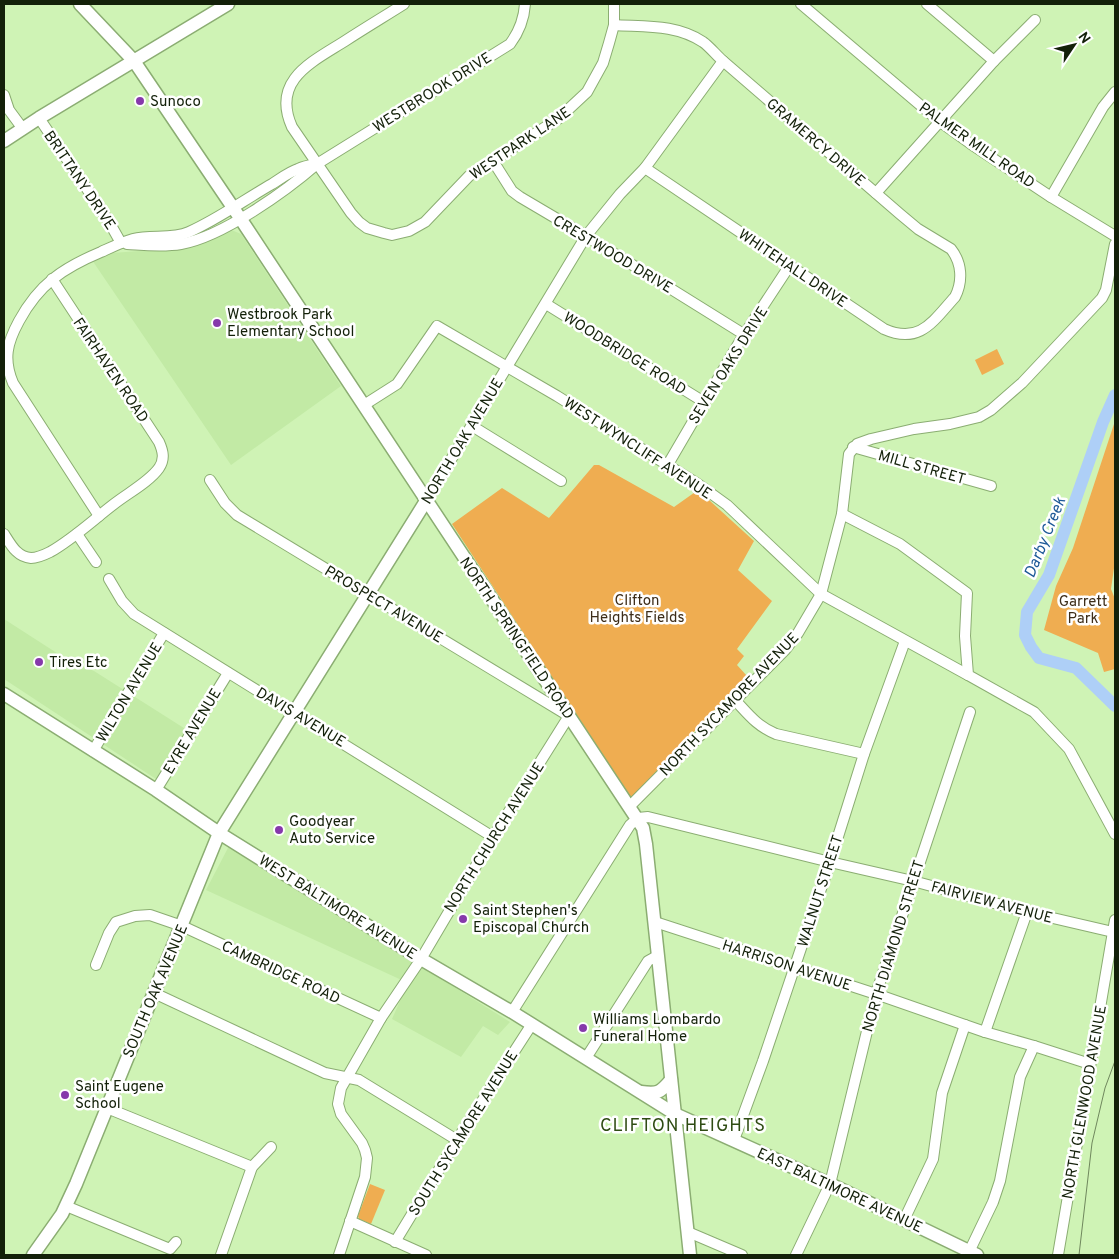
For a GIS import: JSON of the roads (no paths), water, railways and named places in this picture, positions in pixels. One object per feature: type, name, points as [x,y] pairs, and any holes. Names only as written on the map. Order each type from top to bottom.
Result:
[{"type":"main road","name":"NORTH SPRINGFIELD ROAD","points":[[80,4],[134,61],[364,404],[426,501],[643,828],[690,1255]]},
{"type":"main road","points":[[4,141],[228,4]]},
{"type":"main road","name":"NORTH OAK AVENUE","points":[[220,833],[426,501]]},
{"type":"main road","name":"WEST BALTIMORE AVENUE","points":[[4,694],[421,959],[532,1024],[675,1114]]},
{"type":"main road","name":"SOUTH OAK AVENUE","points":[[33,1255],[66,1206],[76,1184],[220,833]]},
{"type":"main road","points":[[639,1092],[656,1093],[663,1089],[671,1080]]},
{"type":"main road","name":"EAST BALTIMORE AVENUE","points":[[675,1114],[830,1184],[973,1254]]},
{"type":"street","points":[[317,164],[289,122],[286,105],[290,84],[308,64],[404,4]]},
{"type":"street","name":"WESTBROOK DRIVE","points":[[121,243],[158,246],[182,244],[208,236],[240,218],[298,180],[317,164],[510,44],[522,24],[525,4]]},
{"type":"street","name":"WESTPARK LANE","points":[[317,164],[351,213],[367,228],[392,235],[409,231],[425,222],[469,176],[558,120],[587,92],[603,63],[614,25],[614,4]]},
{"type":"street","points":[[927,4],[994,61]]},
{"type":"street","name":"PALMER MILL ROAD","points":[[805,5],[939,121],[1051,197],[1115,236]]},
{"type":"street","points":[[876,193],[994,61],[1035,20]]},
{"type":"street","name":"GRAMERCY DRIVE","points":[[614,25],[674,29],[705,43],[723,61],[918,229],[941,242],[954,254],[960,269],[960,283],[955,297],[942,311]]},
{"type":"street","name":"NORTH OAK AVENUE","points":[[426,501],[586,236],[620,194],[646,168],[723,61]]},
{"type":"street","points":[[1051,197],[1103,107],[1115,92]]},
{"type":"street","points":[[4,95],[9,110],[23,129]]},
{"type":"street","name":"BRITTANY DRIVE","points":[[39,118],[108,220],[121,243]]},
{"type":"street","name":"CRESTWOOD DRIVE","points":[[493,161],[512,191],[520,197],[745,335]]},
{"type":"street","name":"WESTBROOK DRIVE","points":[[99,516],[13,382],[7,366],[7,350],[14,330],[28,304],[42,287],[64,269],[80,261],[142,236],[180,235],[187,233],[211,221],[298,169],[317,164]]},
{"type":"street","name":"WHITEHALL DRIVE","points":[[646,168],[884,329],[894,333],[909,335],[918,332],[931,323],[942,311]]},
{"type":"street","points":[[853,447],[881,436],[950,424],[979,416],[991,410],[1022,383],[1102,298],[1109,280],[1115,244]]},
{"type":"street","name":"SEVEN OAKS DRIVE","points":[[667,466],[745,335],[790,265]]},
{"type":"street","name":"FAIRHAVEN ROAD","points":[[52,279],[160,442],[163,451],[162,463],[159,468],[99,516]]},
{"type":"street","name":"WOODBRIDGE ROAD","points":[[546,304],[704,402]]},
{"type":"street","name":"WEST WYNCLIFF AVENUE","points":[[364,404],[397,384],[437,326],[508,366],[698,484],[727,505],[821,594],[968,675]]},
{"type":"street","points":[[472,426],[561,481]]},
{"type":"street","name":"MILL STREET","points":[[853,447],[991,486]]},
{"type":"street","name":"NORTH SYCAMORE AVENUE","points":[[630,806],[785,650],[798,634],[821,594],[842,514],[849,454],[853,447]]},
{"type":"street","name":"PROSPECT AVENUE","points":[[210,480],[225,503],[237,515],[569,716]]},
{"type":"street","points":[[842,514],[900,544],[967,593],[965,636],[968,675],[1034,712],[1069,749],[1115,834]]},
{"type":"street","points":[[4,534],[19,554],[34,558],[51,551],[77,534],[99,516]]},
{"type":"street","points":[[77,534],[96,562]]},
{"type":"street","name":"DAVIS AVENUE","points":[[109,579],[122,601],[134,614],[493,837]]},
{"type":"street","name":"WILTON AVENUE","points":[[93,751],[164,634]]},
{"type":"street","name":"WALNUT STREET","points":[[734,1140],[763,1061],[864,754],[905,641]]},
{"type":"street","name":"EYRE AVENUE","points":[[156,790],[228,672]]},
{"type":"street","points":[[735,700],[757,724],[776,734],[864,754]]},
{"type":"street","name":"NORTH DIAMOND STREET","points":[[796,1255],[830,1184],[876,994],[970,712]]},
{"type":"street","name":"NORTH CHURCH AVENUE","points":[[339,1255],[365,1177],[367,1158],[362,1142],[344,1120],[339,1109],[338,1098],[341,1088],[381,1018],[421,959],[493,837],[569,716]]},
{"type":"street","name":"FAIRVIEW AVENUE","points":[[638,818],[648,817],[1113,932]]},
{"type":"street","points":[[512,1012],[630,825],[638,818]]},
{"type":"street","points":[[985,1032],[1027,912]]},
{"type":"street","name":"CAMBRIDGE ROAD","points":[[96,965],[109,933],[116,922],[135,916],[150,915],[182,926],[381,1018]]},
{"type":"street","name":"NORTH GLENWOOD AVENUE","points":[[1058,1255],[1115,920]]},
{"type":"street","name":"HARRISON AVENUE","points":[[654,922],[876,994],[985,1032],[1090,1064]]},
{"type":"street","points":[[586,1058],[648,961],[657,956]]},
{"type":"street","points":[[154,993],[325,1073],[360,1080],[457,1140]]},
{"type":"street","name":"SOUTH SYCAMORE AVENUE","points":[[396,1242],[457,1140],[532,1024]]},
{"type":"street","points":[[904,1220],[934,1159],[942,1093],[965,1025]]},
{"type":"street","points":[[973,1254],[1000,1181],[1018,1085],[1034,1046]]},
{"type":"street","points":[[107,1108],[252,1167]]},
{"type":"street","points":[[222,1255],[252,1167],[271,1147]]},
{"type":"street","points":[[66,1206],[170,1249],[176,1242]]},
{"type":"street","points":[[350,1221],[426,1255]]},
{"type":"street","points":[[688,1232],[742,1255]]},
{"type":"waterway","name":"Darby Creek","points":[[1115,395],[1103,422],[1049,575],[1027,612],[1025,635],[1039,658],[1076,668],[1115,706]]},
{"type":"tram line","points":[[1079,1255],[1092,1143],[1105,1088],[1115,1061]]},
{"type":"place","name":"Sunoco","points":[[140,101]]},
{"type":"place","name":"Westbrook Park Elementary School","points":[[217,323]]},
{"type":"place","name":"Tires Etc","points":[[39,662]]},
{"type":"place","name":"Goodyear Auto Service","points":[[279,830]]},
{"type":"place","name":"Saint Stephen's Episcopal Church","points":[[463,919]]},
{"type":"place","name":"Williams Lombardo Funeral Home","points":[[583,1028]]},
{"type":"place","name":"Saint Eugene School","points":[[65,1095]]},
{"type":"district","name":"CLIFTON HEIGHTS","points":[[683,1125]]},
{"type":"park label","name":"Clifton Heights Fields","points":[[637,608]]},
{"type":"park label","name":"Garrett Park","points":[[1083,610]]}]
